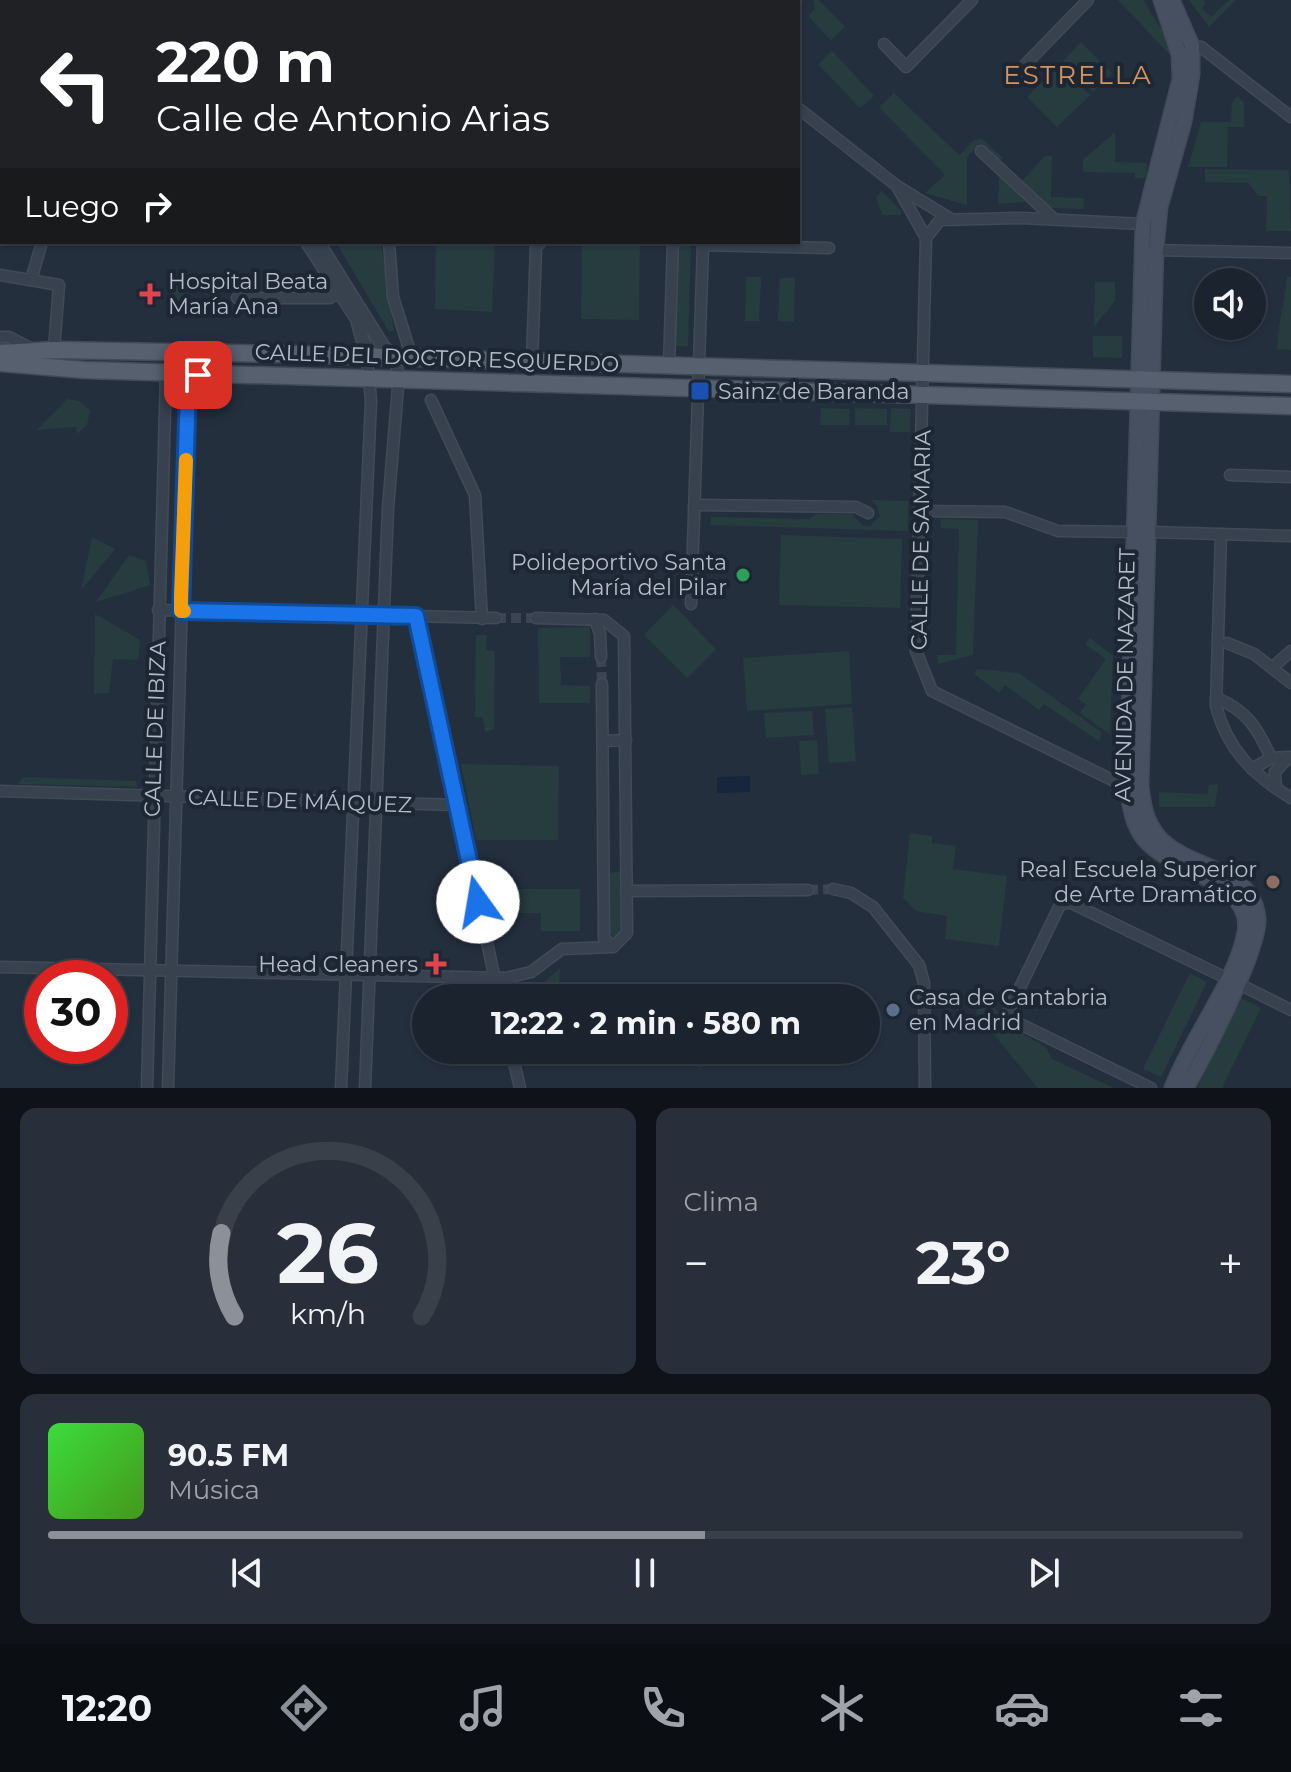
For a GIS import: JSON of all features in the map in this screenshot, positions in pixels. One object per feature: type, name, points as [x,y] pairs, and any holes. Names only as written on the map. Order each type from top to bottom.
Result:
[{"type":"main road","points":[[1145,380],[1160,207],[1184,122],[1192,75],[1192,46],[1166,3]]},
{"type":"main road","points":[[1145,380],[1141,264],[1143,224],[1180,79],[1179,54],[1166,3]]},
{"type":"main road","name":"CALLE DEL DOCTOR ESQUERDO","points":[[0,353],[54,350],[367,356],[1291,384]]},
{"type":"main road","points":[[531,383],[532,361]]},
{"type":"main road","name":"CALLE DEL DOCTOR ESQUERDO","points":[[0,363],[30,367],[698,390],[1291,406]]},
{"type":"main road","name":"AVENIDA DE NAZARET","points":[[1145,380],[1143,533],[1132,815],[1143,838],[1159,854],[1222,887],[1241,904],[1245,932],[1232,981]]},
{"type":"main road","points":[[1172,1088],[1232,981]]},
{"type":"main road","points":[[1186,1088],[1232,981]]},
{"type":"street","points":[[884,44],[906,67],[972,0]]},
{"type":"street","points":[[1014,76],[1088,0]]},
{"type":"street","points":[[1192,46],[1201,47],[1291,117]]},
{"type":"street","points":[[800,110],[897,186],[951,219]]},
{"type":"street","points":[[981,151],[1053,218]]},
{"type":"street","points":[[897,186],[926,238]]},
{"type":"street","points":[[926,238],[934,224],[951,219],[1053,218],[1143,224],[1156,248]]},
{"type":"street","name":"CALLE DE SAMARIA","points":[[926,238],[916,651],[932,691],[1134,787]]},
{"type":"street","points":[[31,280],[41,244]]},
{"type":"street","points":[[308,244],[360,325],[370,378],[341,1088]]},
{"type":"street","points":[[319,244],[383,346],[394,357],[398,379],[392,423],[365,1088]]},
{"type":"street","points":[[389,244],[393,297],[412,358]]},
{"type":"street","points":[[532,361],[537,244]]},
{"type":"street","points":[[669,365],[673,244]]},
{"type":"street","points":[[691,604],[703,245],[829,248]]},
{"type":"street","points":[[1141,264],[1156,248],[1291,253]]},
{"type":"street","points":[[0,275],[59,285],[54,350]]},
{"type":"street","points":[[237,298],[330,298],[340,292]]},
{"type":"street","name":"CALLE DEL DOCTOR ESQUERDO","points":[[0,337],[9,337],[36,351]]},
{"type":"street","points":[[166,372],[173,361],[209,353]]},
{"type":"street","name":"CALLE DEL DOCTOR ESQUERDO","points":[[0,370],[30,367]]},
{"type":"street","name":"CALLE DE IBIZA","points":[[147,1088],[166,372]]},
{"type":"street","name":"CALLE DE IBIZA","points":[[168,1088],[188,388],[195,377],[204,372]]},
{"type":"street","points":[[431,400],[475,495],[482,619]]},
{"type":"street","points":[[1230,475],[1291,477]]},
{"type":"street","points":[[694,505],[856,507],[868,513]]},
{"type":"street","points":[[921,511],[1005,512],[1058,531],[1291,536]]},
{"type":"street","points":[[1221,534],[1216,698],[1220,720],[1231,746],[1252,769],[1291,798]]},
{"type":"street","points":[[158,610],[496,618]]},
{"type":"street","points":[[417,617],[496,984]]},
{"type":"street","points":[[0,967],[525,975],[562,949],[613,947],[627,933],[624,636],[613,624],[595,619],[536,618]]},
{"type":"street","points":[[595,619],[601,657]]},
{"type":"street","points":[[1227,643],[1274,666],[1291,683]]},
{"type":"street","points":[[1274,666],[1291,651]]},
{"type":"street","points":[[602,684],[604,938],[613,947]]},
{"type":"street","points":[[1216,698],[1247,716],[1259,730],[1271,758]]},
{"type":"street","points":[[603,741],[626,740]]},
{"type":"street","points":[[1252,769],[1271,758],[1290,757]]},
{"type":"street","points":[[1276,788],[1275,772],[1290,757]]},
{"type":"street","name":"CALLE DE MÁIQUEZ","points":[[0,791],[456,805]]},
{"type":"street","points":[[833,889],[851,893],[873,907],[919,965],[924,983],[925,1088]]},
{"type":"street","points":[[627,891],[808,890]]},
{"type":"street","points":[[1151,1088],[1014,1021],[1009,1010],[1060,905],[1069,902],[1291,1010]]},
{"type":"street","points":[[514,1064],[520,1088]]},
{"type":"green space","points":[[814,0],[819,0],[845,27],[831,40],[808,16],[815,9]]},
{"type":"green space","points":[[1118,0],[1144,0],[1169,42],[1172,57]]},
{"type":"green space","points":[[1189,0],[1203,0],[1206,3],[1202,8],[1211,17],[1229,0],[1236,0],[1209,27]]},
{"type":"green space","points":[[1081,42],[1112,73],[1093,92],[1063,61]]},
{"type":"green space","points":[[832,51],[874,96],[860,108],[818,64]]},
{"type":"green space","points":[[1059,64],[1090,95],[1057,127],[1027,97]]},
{"type":"green space","points":[[894,93],[959,155],[973,141],[981,138],[1003,158],[999,161],[979,144],[967,157],[967,205],[925,193],[945,175],[879,107]]},
{"type":"green space","points":[[1237,96],[1244,103],[1244,127],[1228,127],[1227,167],[1188,167],[1201,122],[1231,122],[1232,103]]},
{"type":"green space","points":[[1115,132],[1115,162],[1147,163],[1146,178],[1135,178],[1135,173],[1083,172],[1083,160]]},
{"type":"green space","points":[[1045,156],[1052,156],[1051,197],[1084,198],[1083,209],[1051,208],[1021,182]]},
{"type":"green space","points":[[1205,169],[1289,170],[1291,231],[1266,231],[1267,196],[1258,196],[1249,183],[1205,182]]},
{"type":"green space","points":[[999,178],[1002,178],[1025,202],[998,204]]},
{"type":"green space","points":[[882,191],[902,212],[900,215],[882,215],[876,197]]},
{"type":"green space","points":[[337,244],[381,244],[394,330],[389,332]]},
{"type":"green space","points":[[436,244],[495,244],[492,312],[435,309]]},
{"type":"green space","points":[[582,244],[640,244],[639,320],[581,319]]},
{"type":"green space","points":[[677,244],[691,244],[688,346],[675,346]]},
{"type":"green space","points":[[746,277],[761,277],[759,321],[745,321]]},
{"type":"green space","points":[[1287,277],[1291,277],[1291,350],[1277,349]]},
{"type":"green space","points":[[780,278],[795,278],[794,322],[778,321]]},
{"type":"green space","points":[[1095,282],[1115,282],[1115,301],[1094,327]]},
{"type":"green space","points":[[173,285],[185,286],[185,307],[193,309],[191,315],[169,313]]},
{"type":"green space","points":[[1093,336],[1122,336],[1122,358],[1093,357]]},
{"type":"green space","points":[[67,399],[79,401],[90,410],[87,425],[77,434],[76,427],[37,430]]},
{"type":"green space","points":[[821,408],[850,409],[849,425],[820,425]]},
{"type":"green space","points":[[855,408],[887,409],[887,425],[855,425]]},
{"type":"green space","points":[[891,408],[911,409],[910,432],[890,432]]},
{"type":"green space","points":[[871,500],[908,501],[908,531],[710,525],[711,517],[809,519],[816,514],[852,514],[862,525],[870,526],[880,516]]},
{"type":"green space","points":[[941,519],[978,520],[973,655],[938,664],[937,655],[956,655],[959,529],[941,528]]},
{"type":"green space","points":[[781,535],[902,539],[900,608],[779,605]]},
{"type":"green space","points":[[92,537],[115,549],[81,590]]},
{"type":"green space","points":[[129,555],[146,561],[150,585],[96,602]]},
{"type":"green space","points":[[673,605],[716,649],[687,678],[644,635]]},
{"type":"green space","points":[[95,614],[140,640],[138,660],[113,659],[109,693],[94,694]]},
{"type":"green space","points":[[590,627],[590,657],[560,657],[561,685],[590,686],[590,703],[539,703],[538,628]]},
{"type":"green space","points":[[476,635],[487,635],[486,650],[495,651],[494,729],[485,732],[483,717],[475,717]]},
{"type":"green space","points":[[1090,638],[1113,656],[1110,734],[1080,713],[1086,704],[1078,699],[1106,659],[1085,644]]},
{"type":"green space","points":[[849,651],[852,704],[747,711],[743,658]]},
{"type":"green space","points":[[977,669],[1019,673],[1101,732],[1100,742],[1044,704],[1039,710],[1005,685],[999,693],[974,674]]},
{"type":"green space","points":[[852,707],[856,761],[829,763],[825,709]]},
{"type":"green space","points":[[812,711],[814,735],[766,738],[764,713]]},
{"type":"green space","points":[[817,740],[819,774],[801,775],[799,741]]},
{"type":"green space","points":[[461,764],[559,766],[558,840],[476,840]]},
{"type":"green space","points":[[23,777],[136,781],[137,787],[18,784]]},
{"type":"green space","points":[[1218,784],[1215,807],[1159,807],[1159,792],[1207,794],[1209,785]]},
{"type":"green space","points":[[910,833],[932,836],[932,843],[956,846],[953,869],[1007,876],[999,946],[945,939],[947,916],[916,911],[903,898]]},
{"type":"green space","points":[[620,871],[621,933],[615,939],[609,932],[609,873]]},
{"type":"green space","points":[[511,889],[580,889],[580,931],[541,931],[541,913],[512,913]]},
{"type":"green space","points":[[560,968],[559,984],[542,984]]},
{"type":"green space","points":[[1190,973],[1207,982],[1161,1077],[1143,1069]]},
{"type":"green space","points":[[985,996],[1009,1026],[1046,1047],[1052,1059],[1114,1088],[1038,1088],[976,1013]]},
{"type":"green space","points":[[1241,998],[1261,1008],[1222,1088],[1197,1088]]},
{"type":"water","points":[[750,776],[750,792],[717,793],[717,777]]},
{"type":"tunnel","points":[[496,618],[536,618]]},
{"type":"tunnel","points":[[601,657],[602,684]]},
{"type":"tunnel","points":[[808,890],[833,889]]},
{"type":"slow traffic","points":[[184,611],[181,611],[181,596],[186,460]]},
{"type":"place","name":"Hospital Beata María Ana","points":[[150,294]]},
{"type":"place","name":"Sainz de Baranda","points":[[700,391]]},
{"type":"place","name":"Polideportivo Santa María del Pilar","points":[[743,575]]},
{"type":"place","name":"Real Escuela Superior de Arte Dramático","points":[[1273,882]]},
{"type":"place","name":"Head Cleaners","points":[[436,964]]},
{"type":"place","name":"Casa de Cantabria en Madrid","points":[[893,1010]]},
{"type":"district","name":"ESTRELLA","points":[[1078,75]]},
{"type":"route","points":[[198,375],[188,388],[181,611],[416,616],[478,902]]}]
